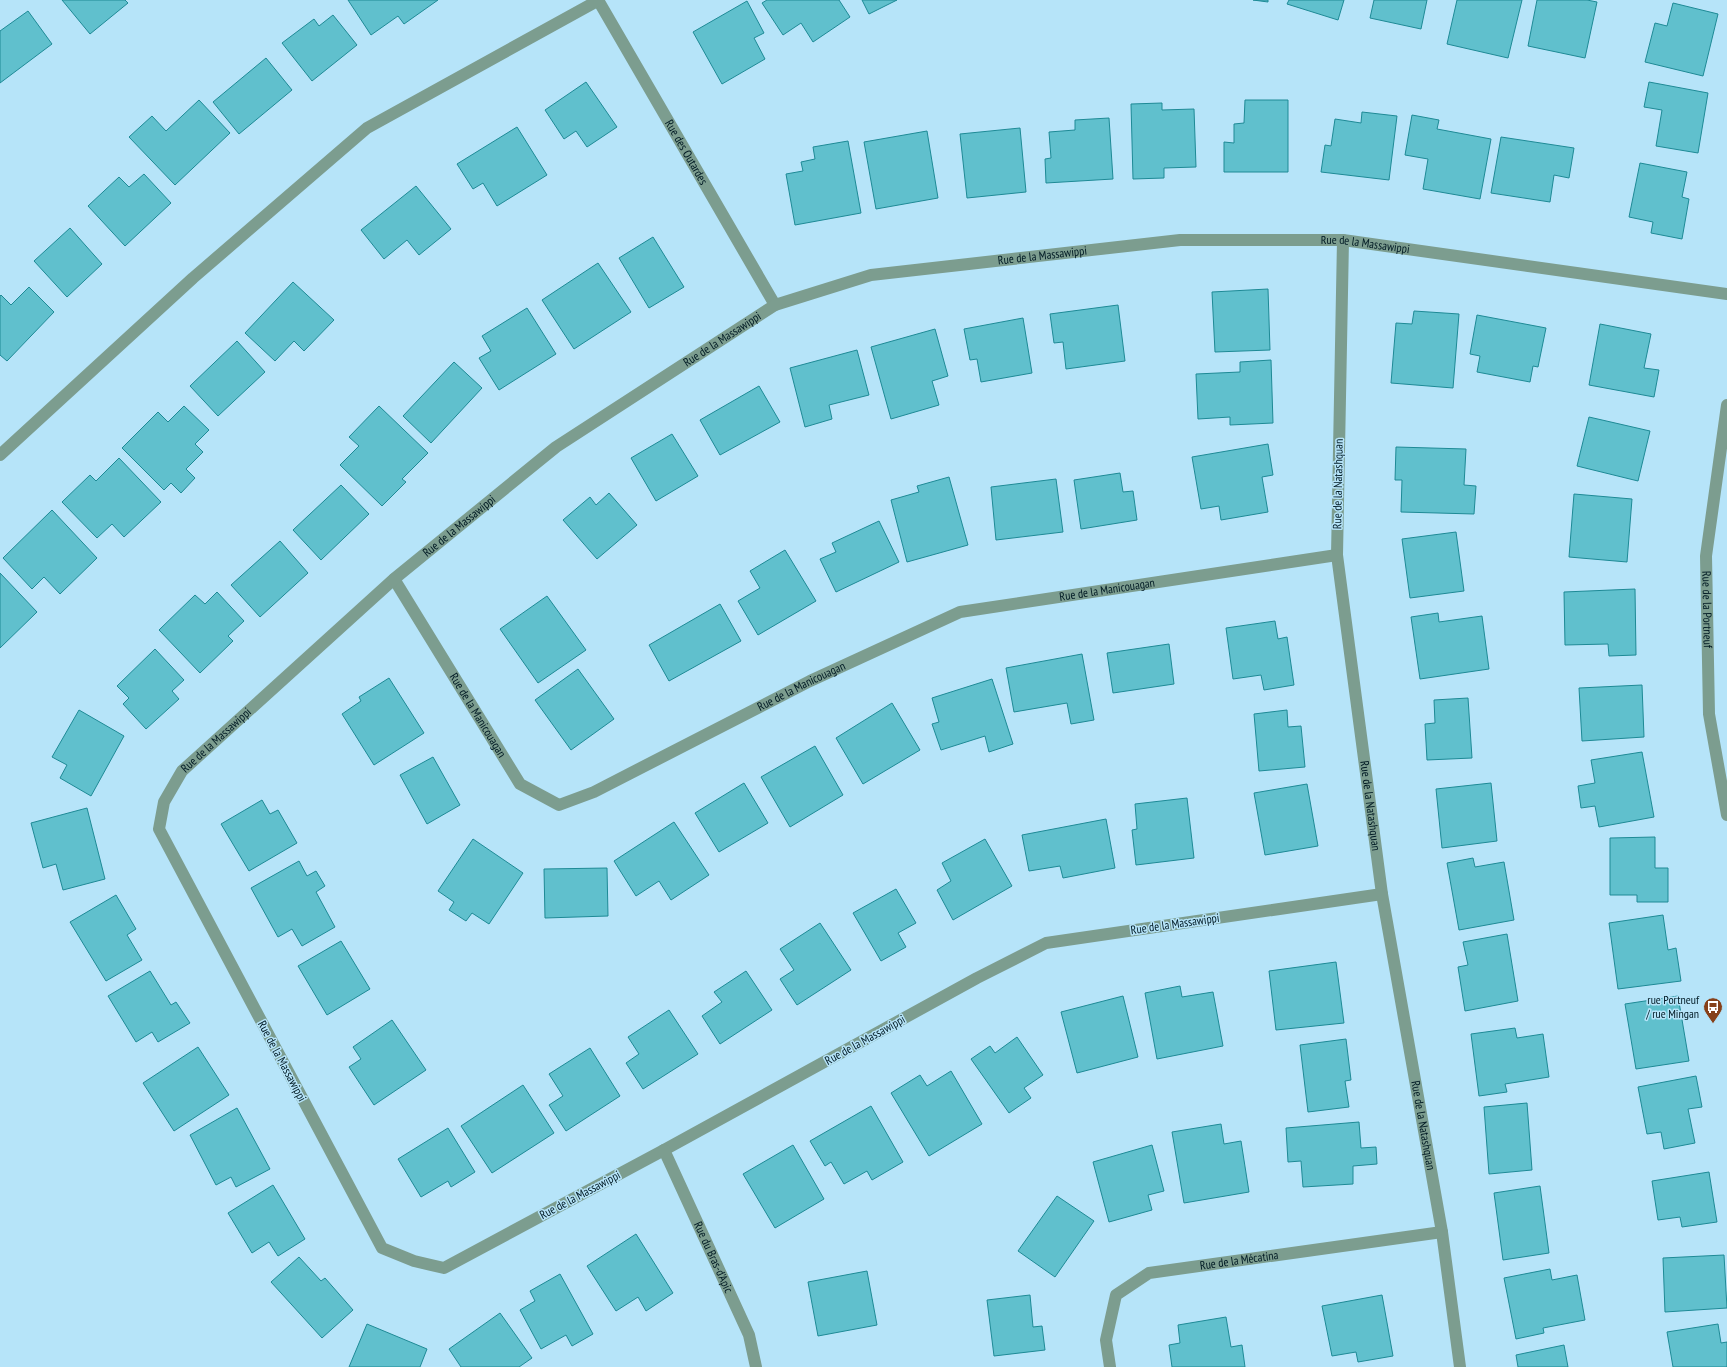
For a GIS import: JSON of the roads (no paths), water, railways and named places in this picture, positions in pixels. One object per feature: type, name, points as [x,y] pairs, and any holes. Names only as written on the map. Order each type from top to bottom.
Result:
[{"type":"street","name":"Rue des Outardes","points":[[598,0],[775,305]]},
{"type":"street","points":[[0,455],[193,278],[367,128],[598,0]]},
{"type":"street","name":"Rue de la Massawippi","points":[[1382,894],[1046,943],[970,982],[664,1150],[444,1268],[414,1261],[382,1248],[159,829],[164,802],[182,771],[394,578],[556,447],[775,305],[871,275],[1180,240],[1343,240],[1727,294]]},
{"type":"street","name":"Rue de la Natashquan","points":[[1343,240],[1337,555],[1382,894],[1442,1232],[1460,1367]]},
{"type":"street","name":"Rue de la Portneuf","points":[[1727,405],[1706,556],[1709,714],[1727,815]]},
{"type":"street","name":"Rue de la Manicouagan","points":[[394,578],[520,784],[559,806],[594,792],[810,681],[960,612],[1337,555]]},
{"type":"street","name":"Rue du Bras-d'Apic","points":[[664,1150],[749,1335],[756,1367]]},
{"type":"street","name":"Rue de la Mécatina","points":[[1110,1367],[1106,1340],[1116,1295],[1149,1273],[1442,1232]]},
{"type":"place","name":"rue Portneuf / rue Mingan","points":[[1713,1024]]}]
